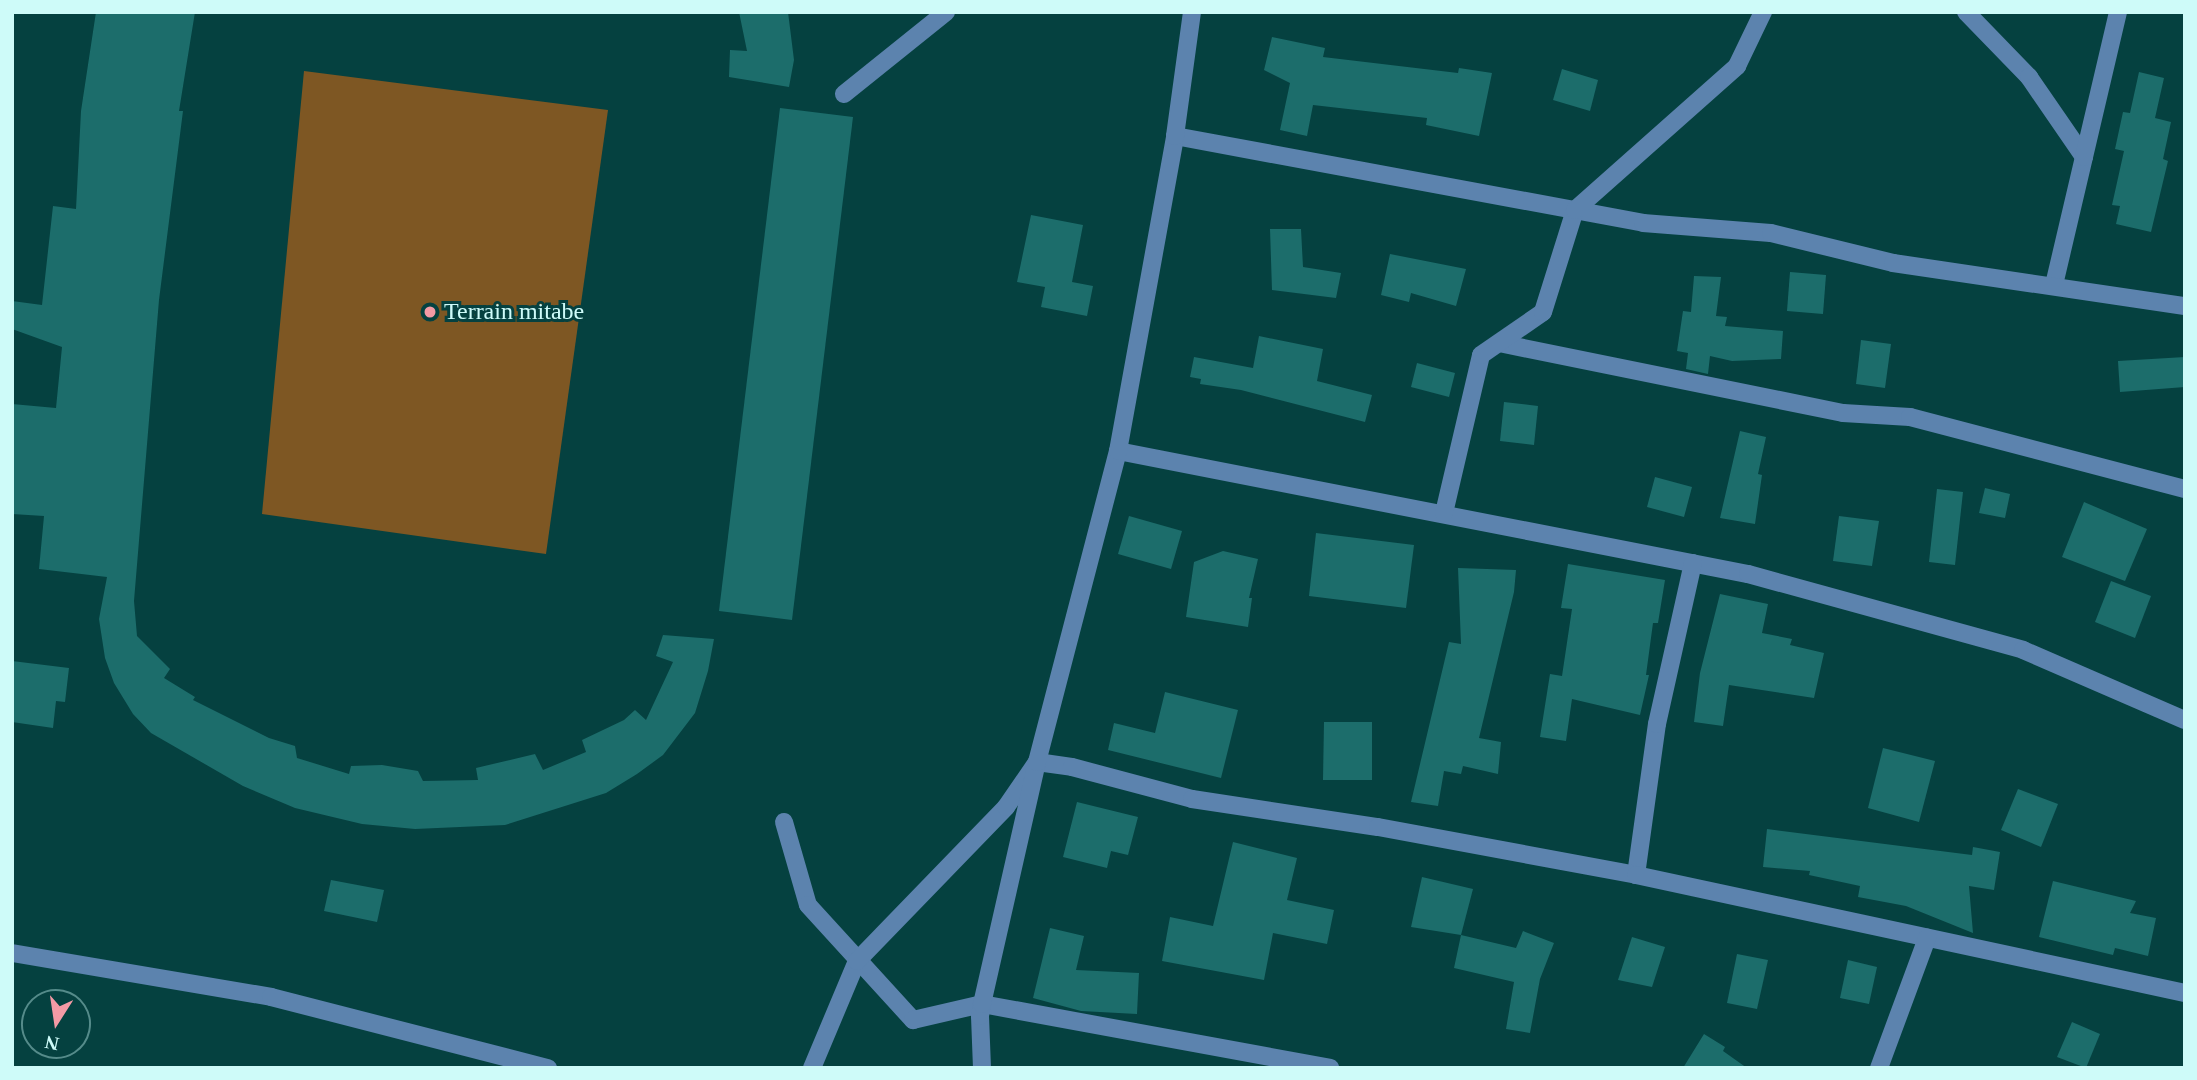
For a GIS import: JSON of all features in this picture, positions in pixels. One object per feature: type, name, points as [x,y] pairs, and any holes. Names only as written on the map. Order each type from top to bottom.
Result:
[{"type":"street","points":[[844,94],[946,12]]},
{"type":"street","points":[[982,1068],[982,1004],[1037,762],[1118,451],[1175,136],[1192,12]]},
{"type":"street","points":[[1444,513],[1481,355],[1544,312],[1575,210],[1737,66],[1763,12]]},
{"type":"street","points":[[1966,12],[2029,77],[2084,157]]},
{"type":"street","points":[[2054,285],[2118,12]]},
{"type":"street","points":[[1175,136],[1643,223],[1771,233],[1893,263],[2185,306]]},
{"type":"street","points":[[1499,343],[1843,413],[1910,417],[2185,489]]},
{"type":"street","points":[[1118,451],[1748,574],[2023,650],[2185,720]]},
{"type":"street","points":[[1636,875],[1657,724],[1693,563]]},
{"type":"street","points":[[1037,762],[1072,767],[1192,799],[1378,827],[1636,875],[2185,993]]},
{"type":"street","points":[[812,1068],[857,961],[1006,807],[1037,762]]},
{"type":"street","points":[[784,821],[808,905],[913,1020],[982,1004],[1331,1068]]},
{"type":"street","points":[[1879,1068],[1927,938]]},
{"type":"street","points":[[12,953],[271,997],[548,1068]]},
{"type":"shaded area","name":"Terrain mitabe","points":[[304,71],[608,110],[546,554],[262,514]]},
{"type":"building","points":[[96,12],[195,12],[179,111],[183,111],[159,300],[134,601],[137,636],[170,669],[164,678],[195,697],[193,700],[269,738],[295,746],[297,758],[349,774],[351,766],[382,765],[418,771],[423,781],[478,780],[476,768],[535,754],[543,770],[586,752],[582,740],[624,720],[635,710],[646,720],[673,662],[656,656],[663,635],[714,639],[708,671],[695,713],[663,755],[606,793],[505,825],[415,829],[362,824],[295,808],[243,786],[151,733],[133,714],[114,683],[105,658],[99,619],[107,577],[39,569],[44,516],[12,514],[12,404],[56,408],[62,347],[12,329],[12,301],[42,305],[53,206],[76,209],[81,111]]},
{"type":"building","points":[[739,12],[788,12],[794,60],[789,87],[729,77],[730,50],[747,51]]},
{"type":"building","points":[[1272,37],[1325,48],[1323,57],[1458,73],[1459,68],[1492,73],[1479,136],[1426,125],[1427,118],[1313,105],[1307,136],[1280,130],[1290,83],[1264,70]]},
{"type":"building","points":[[1562,69],[1598,80],[1590,111],[1553,100]]},
{"type":"building","points":[[2139,72],[2164,78],[2155,118],[2171,122],[2163,159],[2168,161],[2151,232],[2116,224],[2120,206],[2112,205],[2124,151],[2115,149],[2123,112],[2130,113]]},
{"type":"building","points":[[780,108],[853,117],[792,620],[719,611]]},
{"type":"building","points":[[1031,215],[1083,225],[1072,282],[1093,286],[1087,316],[1041,307],[1045,287],[1017,282]]},
{"type":"building","points":[[1270,229],[1301,229],[1303,267],[1341,273],[1336,298],[1272,290]]},
{"type":"building","points":[[1390,254],[1466,269],[1456,306],[1411,293],[1409,302],[1381,295]]},
{"type":"building","points":[[1790,272],[1826,275],[1823,314],[1787,311]]},
{"type":"building","points":[[1694,276],[1721,277],[1716,316],[1727,317],[1725,326],[1783,331],[1781,359],[1732,361],[1710,356],[1708,374],[1686,369],[1688,353],[1677,351],[1683,311],[1691,312]]},
{"type":"building","points":[[1259,336],[1323,349],[1317,381],[1372,395],[1365,422],[1241,390],[1200,384],[1201,379],[1190,377],[1194,357],[1253,368]]},
{"type":"building","points":[[1861,340],[1891,344],[1885,388],[1856,384]]},
{"type":"building","points":[[2185,357],[2185,387],[2120,392],[2118,361]]},
{"type":"building","points":[[1417,363],[1455,373],[1449,397],[1411,387]]},
{"type":"building","points":[[1504,402],[1538,406],[1534,445],[1500,441]]},
{"type":"building","points":[[1740,431],[1766,437],[1758,474],[1762,475],[1755,524],[1720,518]]},
{"type":"building","points":[[1655,477],[1692,487],[1684,517],[1647,507]]},
{"type":"building","points":[[1985,488],[2010,494],[2005,518],[1979,513]]},
{"type":"building","points":[[1937,489],[1963,492],[1955,565],[1929,562]]},
{"type":"building","points":[[2084,502],[2147,529],[2125,581],[2062,557]]},
{"type":"building","points":[[1129,516],[1182,531],[1171,569],[1118,554]]},
{"type":"building","points":[[1839,516],[1879,521],[1872,566],[1833,561]]},
{"type":"building","points":[[1316,533],[1414,545],[1406,608],[1309,596]]},
{"type":"building","points":[[1223,551],[1258,559],[1249,598],[1252,598],[1248,627],[1186,617],[1194,562]]},
{"type":"building","points":[[1568,564],[1665,580],[1658,623],[1653,623],[1646,675],[1649,675],[1640,715],[1572,699],[1566,741],[1540,737],[1550,674],[1562,676],[1572,609],[1561,608]]},
{"type":"building","points":[[1458,568],[1516,570],[1514,592],[1479,738],[1501,742],[1498,774],[1463,766],[1461,774],[1444,771],[1438,806],[1411,802],[1449,642],[1461,644]]},
{"type":"building","points":[[2111,581],[2151,596],[2135,638],[2095,622]]},
{"type":"building","points":[[1720,594],[1768,604],[1762,633],[1792,639],[1790,645],[1824,653],[1814,698],[1729,685],[1723,726],[1694,722],[1700,673]]},
{"type":"building","points":[[12,661],[69,668],[65,702],[56,701],[53,728],[12,722]]},
{"type":"building","points":[[1165,692],[1238,710],[1221,778],[1108,750],[1114,723],[1155,733]]},
{"type":"building","points":[[1324,722],[1372,722],[1372,780],[1323,780]]},
{"type":"building","points":[[1883,748],[1935,761],[1919,822],[1868,808]]},
{"type":"building","points":[[2018,789],[2058,804],[2041,847],[2001,830]]},
{"type":"building","points":[[1077,802],[1138,817],[1128,855],[1111,851],[1107,868],[1063,857]]},
{"type":"building","points":[[1767,829],[1972,855],[1973,847],[2000,852],[1994,890],[1969,886],[1973,933],[1906,906],[1858,897],[1860,886],[1809,875],[1810,871],[1763,867]]},
{"type":"building","points":[[1233,842],[1297,858],[1287,900],[1334,910],[1327,944],[1273,933],[1264,980],[1162,961],[1170,917],[1213,926]]},
{"type":"building","points":[[1422,877],[1473,889],[1461,935],[1411,927]]},
{"type":"building","points":[[331,880],[384,890],[377,922],[324,911]]},
{"type":"building","points":[[2053,881],[2136,901],[2130,913],[2156,918],[2148,956],[2115,948],[2113,955],[2039,937]]},
{"type":"building","points":[[1050,928],[1084,936],[1076,970],[1139,973],[1137,1014],[1081,1011],[1033,998]]},
{"type":"building","points":[[1523,931],[1554,943],[1540,979],[1530,1033],[1506,1029],[1514,982],[1454,968],[1461,935],[1516,948]]},
{"type":"building","points":[[1632,937],[1665,947],[1652,987],[1618,980]]},
{"type":"building","points":[[1737,954],[1768,960],[1757,1009],[1727,1003]]},
{"type":"building","points":[[1848,960],[1877,967],[1869,1004],[1840,998]]},
{"type":"building","points":[[2072,1022],[2100,1034],[2086,1068],[2057,1057]]},
{"type":"building","points":[[1704,1034],[1725,1047],[1723,1051],[1747,1068],[1683,1068]]},
{"type":"place","name":"Terrain mitabe","points":[[430,312]]}]
